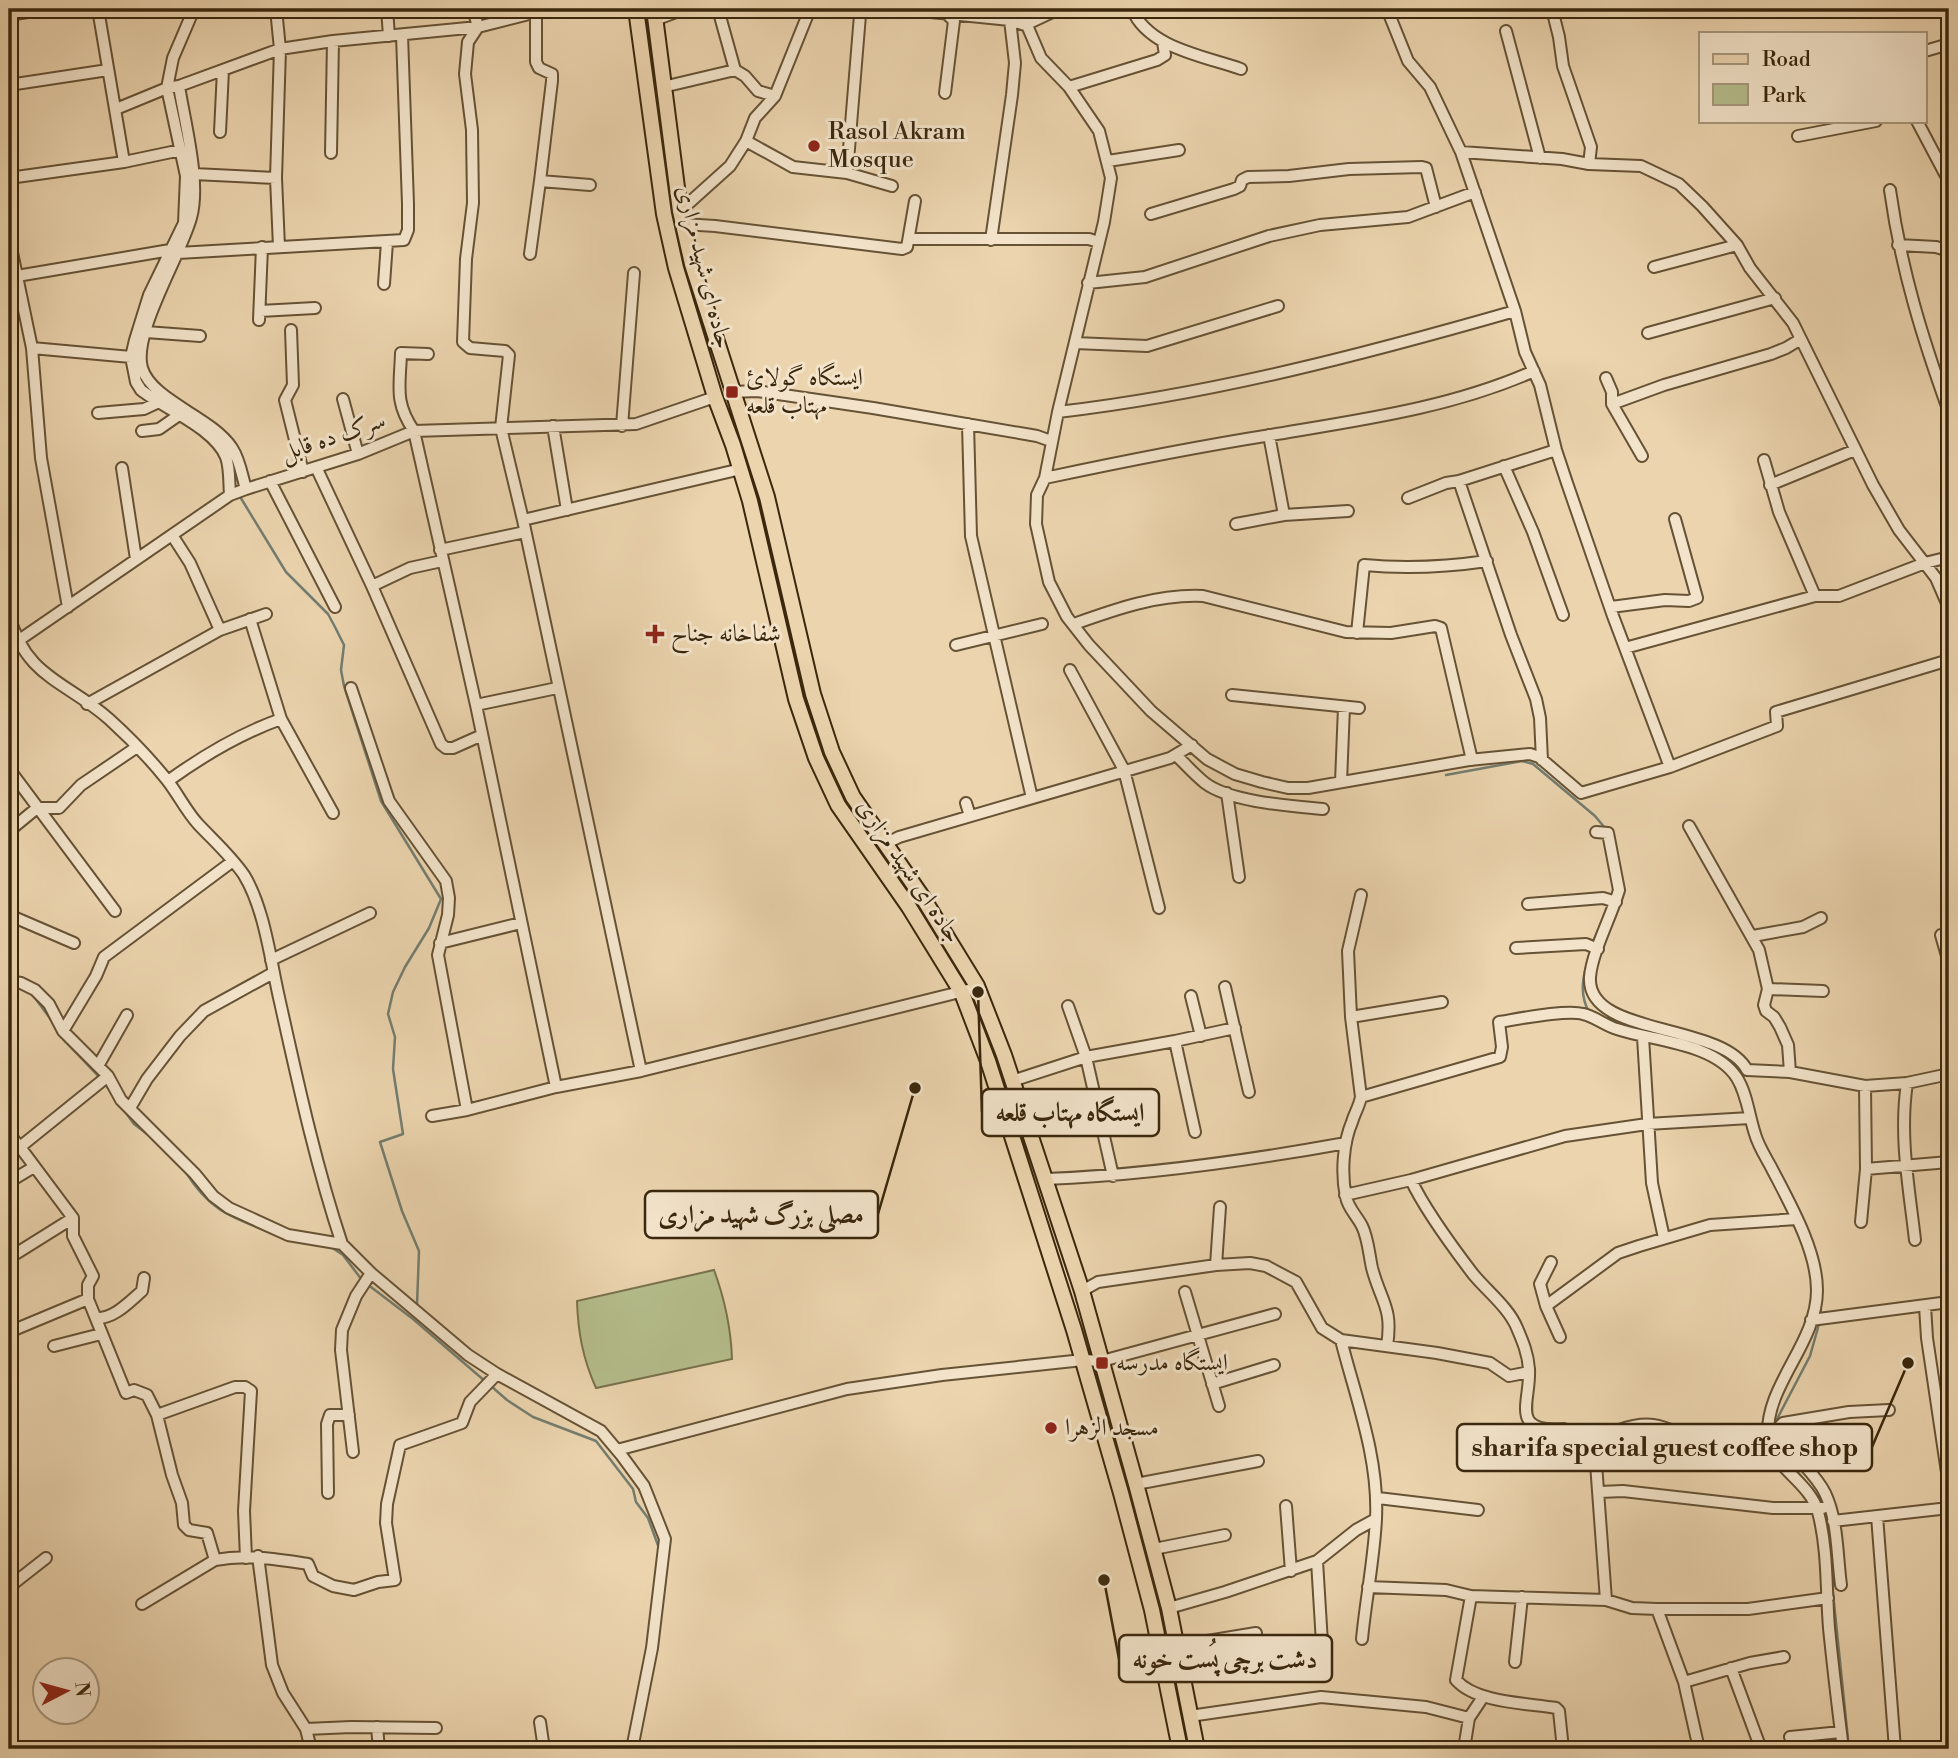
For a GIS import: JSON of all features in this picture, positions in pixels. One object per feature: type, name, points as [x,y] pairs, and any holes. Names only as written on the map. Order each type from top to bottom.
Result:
[{"type":"main road","name":"جاده ای شهید مزاری","points":[[636,9],[664,214],[676,268],[715,397],[741,469],[832,752],[853,797],[887,843],[977,986],[1013,1081],[1082,1291],[1154,1549],[1169,1608],[1197,1749]]},
{"type":"main road","name":"جاده ای شهید مزاری","points":[[655,14],[682,217],[692,264],[767,497],[796,699],[816,758],[838,805],[909,907],[962,993],[988,1061],[1083,1360],[1150,1599],[1180,1749]]},
{"type":"street","points":[[9,15],[46,9]]},
{"type":"street","points":[[98,9],[124,162]]},
{"type":"street","points":[[194,9],[173,58],[167,88],[186,176],[184,223],[146,332],[141,357],[142,369],[153,388],[223,438],[236,455],[246,489]]},
{"type":"street","points":[[276,9],[280,49],[276,177],[279,247]]},
{"type":"street","points":[[387,9],[389,36]]},
{"type":"street","points":[[472,9],[478,27]]},
{"type":"street","points":[[116,108],[280,49],[478,27],[549,9]]},
{"type":"street","points":[[655,14],[684,9]]},
{"type":"street","points":[[718,9],[735,70],[745,76],[758,91],[775,96]]},
{"type":"street","points":[[810,9],[775,96],[755,118],[746,141],[730,166],[682,217],[715,226],[902,249],[907,247],[910,239],[915,201]]},
{"type":"street","points":[[847,173],[860,15],[865,9]]},
{"type":"street","points":[[901,9],[948,12],[1016,22],[1059,9]]},
{"type":"street","points":[[991,240],[1012,95],[1016,22],[1020,9]]},
{"type":"street","points":[[1132,9],[1137,22],[1163,42],[1241,69]]},
{"type":"street","points":[[1387,9],[1408,61],[1430,87],[1461,152],[1516,311],[1525,352],[1550,420],[1556,450],[1625,648],[1670,766]]},
{"type":"street","points":[[1552,9],[1563,66],[1591,147],[1590,164]]},
{"type":"street","points":[[945,93],[954,20],[948,12]]},
{"type":"street","points":[[530,254],[552,81],[552,74],[539,68],[536,62],[536,13]]},
{"type":"street","points":[[1016,22],[1041,58],[1069,87],[1098,131],[1108,161],[1111,186],[1094,241],[1088,283],[1058,412],[1045,438],[1045,478],[1037,495],[1036,524],[1049,582],[1067,617],[1089,645],[1151,711],[1207,759],[1235,774],[1262,782],[1288,788],[1308,788],[1472,760],[1530,754],[1542,760],[1581,793],[1670,766],[1777,726],[1776,712],[1949,660]]},
{"type":"street","points":[[478,27],[468,42],[465,74],[472,130],[473,203],[466,259],[463,342],[470,348],[508,352],[501,428],[641,1071]]},
{"type":"street","points":[[1506,32],[1540,158]]},
{"type":"street","points":[[17,276],[174,251],[404,240],[408,230],[402,35]]},
{"type":"street","points":[[331,153],[333,41]]},
{"type":"street","points":[[1069,87],[1157,60],[1165,55],[1163,42]]},
{"type":"street","points":[[1926,51],[1949,44]]},
{"type":"street","points":[[9,85],[108,70]]},
{"type":"street","points":[[220,132],[223,70]]},
{"type":"street","points":[[663,86],[735,70]]},
{"type":"street","points":[[179,86],[194,174],[192,216],[143,310],[131,357],[136,382],[141,390],[206,433],[226,456],[230,495]]},
{"type":"street","points":[[1798,136],[1870,122]]},
{"type":"street","points":[[1918,122],[1945,174],[1949,173]]},
{"type":"street","points":[[746,141],[793,167],[847,173],[892,186]]},
{"type":"street","points":[[9,178],[124,162],[181,150]]},
{"type":"street","points":[[1108,161],[1179,150]]},
{"type":"street","points":[[1461,152],[1641,166],[1679,184],[1737,245],[1750,268],[1775,298],[1801,339],[1855,450],[1899,530],[1936,578],[1949,608]]},
{"type":"street","points":[[1151,214],[1240,186],[1242,180],[1248,177],[1422,167],[1426,168],[1436,207]]},
{"type":"street","points":[[194,174],[276,177]]},
{"type":"street","points":[[540,181],[590,185]]},
{"type":"street","points":[[1890,190],[1898,245],[1922,337],[1949,412]]},
{"type":"street","points":[[1088,283],[1145,277],[1251,240],[1277,234],[1320,225],[1408,216],[1475,192]]},
{"type":"street","points":[[9,238],[32,348],[41,458],[68,607]]},
{"type":"street","points":[[910,239],[1094,241]]},
{"type":"street","points":[[384,284],[387,242]]},
{"type":"street","points":[[1654,267],[1737,245]]},
{"type":"street","points":[[1898,245],[1936,247],[1949,251]]},
{"type":"street","points":[[262,247],[260,315],[315,308]]},
{"type":"street","points":[[622,426],[634,273]]},
{"type":"street","points":[[1648,333],[1775,298]]},
{"type":"street","points":[[1075,343],[1147,346],[1278,306]]},
{"type":"street","points":[[1058,412],[1168,396],[1280,374],[1516,311]]},
{"type":"street","points":[[291,330],[293,385],[285,400],[303,472]]},
{"type":"street","points":[[146,332],[200,335]]},
{"type":"street","points":[[1612,404],[1664,385],[1771,354],[1801,339]]},
{"type":"street","points":[[32,348],[131,357]]},
{"type":"street","points":[[428,354],[401,353],[399,399],[404,416],[414,430],[476,705],[556,1087]]},
{"type":"street","points":[[1045,478],[1136,458],[1360,421],[1478,394],[1534,371]]},
{"type":"street","points":[[1606,378],[1612,392],[1612,404],[1642,456]]},
{"type":"street","points":[[732,392],[757,391],[1045,438]]},
{"type":"street","name":"سرک ده قابل","points":[[13,644],[230,495],[246,489],[358,454],[414,430],[636,425],[715,397]]},
{"type":"street","points":[[343,399],[358,454]]},
{"type":"street","points":[[98,413],[144,409],[159,402]]},
{"type":"street","points":[[142,431],[159,429],[179,415]]},
{"type":"street","points":[[968,424],[971,536],[1032,797]]},
{"type":"street","points":[[553,426],[567,510]]},
{"type":"street","points":[[1269,435],[1284,515]]},
{"type":"street","points":[[1408,498],[1446,483],[1556,450]]},
{"type":"street","points":[[1770,485],[1855,450]]},
{"type":"street","points":[[1764,460],[1779,512],[1815,596]]},
{"type":"street","points":[[1504,466],[1563,615]]},
{"type":"street","points":[[316,467],[441,744],[446,748],[453,748],[481,736]]},
{"type":"street","points":[[122,468],[136,559]]},
{"type":"street","points":[[372,586],[441,555],[567,510],[741,469]]},
{"type":"street","points":[[270,481],[335,607]]},
{"type":"street","points":[[1459,481],[1511,635],[1536,699],[1540,718],[1542,760]]},
{"type":"street","points":[[1236,524],[1284,515],[1348,511]]},
{"type":"street","points":[[1611,607],[1665,600],[1689,601],[1697,598],[1675,519]]},
{"type":"street","points":[[172,535],[190,563],[220,630]]},
{"type":"street","points":[[1625,648],[1815,596],[1839,596],[1925,563],[1949,557]]},
{"type":"street","points":[[1357,633],[1364,565],[1395,569],[1488,561]]},
{"type":"street","points":[[1074,624],[1131,604],[1183,595],[1203,596],[1357,633],[1391,633],[1435,626],[1441,628],[1472,760]]},
{"type":"street","points":[[87,704],[220,630],[265,614]]},
{"type":"street","points":[[9,615],[13,644],[44,672],[107,717],[137,747],[168,781],[197,823],[233,861],[247,882],[257,906],[301,1091],[342,1244],[371,1273],[468,1355],[497,1374],[601,1431],[644,1486],[657,1513],[665,1539],[652,1648],[632,1749]]},
{"type":"street","points":[[250,619],[281,719],[333,813]]},
{"type":"street","points":[[956,645],[1042,624]]},
{"type":"street","points":[[1070,670],[1124,770],[1158,908]]},
{"type":"street","points":[[351,688],[389,801],[446,881],[448,915],[438,955],[467,1110]]},
{"type":"street","points":[[476,705],[557,688]]},
{"type":"street","points":[[1232,695],[1359,708]]},
{"type":"street","points":[[1341,782],[1344,707]]},
{"type":"street","points":[[168,781],[206,754],[247,731],[281,719]]},
{"type":"street","points":[[9,831],[37,808],[59,808],[81,786],[137,747]]},
{"type":"street","points":[[887,843],[1032,797],[1177,756],[1190,747]]},
{"type":"street","points":[[1177,756],[1207,784],[1227,793],[1271,804],[1322,810]]},
{"type":"street","points":[[9,769],[115,911]]},
{"type":"street","points":[[1227,793],[1239,877]]},
{"type":"street","points":[[966,803],[970,816]]},
{"type":"street","points":[[1689,826],[1753,936],[1768,989],[1764,1005],[1780,1027],[1788,1045],[1790,1072]]},
{"type":"street","points":[[1596,832],[1608,833],[1619,878],[1616,902],[1590,978],[1599,1023],[1706,1053],[1737,1078],[1756,1137],[1797,1219],[1812,1262],[1817,1291],[1811,1320],[1803,1343],[1775,1395],[1767,1422],[1773,1456],[1802,1485],[1817,1509],[1822,1529],[1843,1749]]},
{"type":"street","points":[[63,1031],[104,957],[233,861]]},
{"type":"street","points":[[1361,895],[1348,951],[1351,1017],[1360,1097],[1359,1108],[1352,1120],[1346,1143],[1345,1195],[1363,1228],[1373,1271],[1388,1311],[1390,1325],[1387,1346]]},
{"type":"street","points":[[1528,904],[1603,898],[1616,902]]},
{"type":"street","points":[[271,960],[370,913]]},
{"type":"street","points":[[9,915],[74,943]]},
{"type":"street","points":[[1753,936],[1803,927],[1821,918]]},
{"type":"street","points":[[440,943],[520,923]]},
{"type":"street","points":[[1949,934],[1941,935],[1949,963],[1949,982]]},
{"type":"street","points":[[1516,947],[1586,944],[1598,949]]},
{"type":"street","points":[[130,1108],[180,1036],[204,1011],[273,974]]},
{"type":"street","points":[[9,981],[35,990],[49,1004],[63,1031],[108,1076],[121,1100],[195,1174],[213,1196],[229,1208],[288,1235],[342,1244]]},
{"type":"street","points":[[432,1116],[467,1110],[556,1087],[641,1071],[962,993],[977,986]]},
{"type":"street","points":[[1225,987],[1250,1092]]},
{"type":"street","points":[[1768,989],[1823,990]]},
{"type":"street","points":[[1191,996],[1201,1035]]},
{"type":"street","points":[[1351,1017],[1441,1002]]},
{"type":"street","points":[[1068,1006],[1086,1057],[1113,1176]]},
{"type":"street","points":[[1360,1097],[1500,1057],[1502,1047],[1499,1022],[1596,1010],[1610,1011],[1655,1027],[1696,1037],[1741,1058],[1747,1070],[1790,1072],[1865,1086],[1907,1083],[1949,1074]]},
{"type":"street","points":[[98,1066],[127,1016]]},
{"type":"street","points":[[1013,1081],[1086,1057],[1235,1028]]},
{"type":"street","points":[[1643,1037],[1652,1183],[1664,1238]]},
{"type":"street","points":[[1175,1041],[1195,1132]]},
{"type":"street","points":[[20,1147],[108,1076]]},
{"type":"street","points":[[1907,1083],[1903,1111],[1905,1166],[1915,1240]]},
{"type":"street","points":[[1861,1222],[1866,1169],[1865,1086]]},
{"type":"street","points":[[1345,1195],[1411,1180],[1565,1136],[1647,1124],[1750,1118]]},
{"type":"street","points":[[9,1134],[73,1218],[73,1236],[93,1276],[88,1285],[88,1299],[101,1334],[126,1393],[134,1390],[147,1395],[157,1415],[182,1503],[184,1525],[189,1530],[207,1534],[215,1560]]},
{"type":"street","points":[[1046,1179],[1113,1176],[1220,1163],[1346,1143]]},
{"type":"street","points":[[1866,1169],[1949,1162]]},
{"type":"street","points":[[9,1182],[34,1167]]},
{"type":"street","points":[[1411,1180],[1473,1273],[1515,1323],[1528,1354],[1529,1373],[1524,1408],[1527,1416],[1538,1429],[1564,1429]]},
{"type":"street","points":[[1216,1265],[1220,1207]]},
{"type":"street","points":[[9,1258],[73,1218]]},
{"type":"street","points":[[1546,1306],[1618,1253],[1710,1225],[1797,1219]]},
{"type":"street","points":[[1550,1262],[1540,1284],[1546,1306],[1560,1337]]},
{"type":"street","points":[[1082,1291],[1098,1282],[1216,1265],[1250,1263],[1266,1266],[1296,1282],[1322,1328],[1341,1340],[1490,1363],[1509,1376],[1529,1373]]},
{"type":"street","points":[[353,1452],[341,1350],[342,1330],[356,1296],[371,1273]]},
{"type":"street","points":[[96,1318],[109,1316],[127,1304],[142,1291],[144,1278]]},
{"type":"street","points":[[1185,1292],[1219,1406]]},
{"type":"street","points":[[9,1332],[88,1299]]},
{"type":"street","points":[[1811,1320],[1949,1302]]},
{"type":"street","points":[[1924,1306],[1949,1486]]},
{"type":"street","points":[[617,1450],[847,1389],[942,1375],[1083,1360],[1102,1361],[1275,1314]]},
{"type":"street","points":[[54,1346],[101,1334]]},
{"type":"street","points":[[1341,1340],[1370,1446],[1378,1498],[1372,1572],[1362,1639]]},
{"type":"street","points":[[1212,1384],[1274,1365]]},
{"type":"street","points":[[142,1604],[215,1560],[258,1556],[308,1564],[313,1576],[354,1590],[395,1580],[386,1523],[387,1504],[400,1445],[463,1423],[470,1402],[497,1374]]},
{"type":"street","points":[[157,1415],[235,1387],[245,1387],[251,1391],[244,1511],[246,1558]]},
{"type":"street","points":[[1841,1584],[1830,1507],[1817,1480],[1783,1440],[1781,1423],[1849,1412],[1889,1410]]},
{"type":"street","points":[[328,1493],[327,1424],[330,1415],[349,1415]]},
{"type":"street","points":[[1606,1600],[1595,1450],[1598,1442],[1610,1433],[1632,1425],[1649,1423],[1664,1426],[1707,1444],[1773,1456]]},
{"type":"street","points":[[1136,1484],[1258,1461]]},
{"type":"street","points":[[1600,1492],[1623,1491],[1762,1507],[1830,1507]]},
{"type":"street","points":[[1378,1498],[1478,1510]]},
{"type":"street","points":[[1286,1506],[1291,1571]]},
{"type":"street","points":[[1833,1521],[1949,1508]]},
{"type":"street","points":[[1877,1516],[1895,1749]]},
{"type":"street","points":[[1169,1608],[1317,1561],[1356,1530],[1377,1519]]},
{"type":"street","points":[[1154,1549],[1225,1535]]},
{"type":"street","points":[[258,1556],[272,1665],[284,1693],[306,1729],[311,1749]]},
{"type":"street","points":[[9,1587],[46,1558]]},
{"type":"street","points":[[1317,1561],[1322,1643]]},
{"type":"street","points":[[1368,1587],[1446,1590],[1471,1596],[1606,1600],[1632,1608],[1657,1609],[1748,1609],[1828,1598]]},
{"type":"street","points":[[1471,1596],[1456,1680],[1462,1687],[1483,1697],[1556,1707],[1559,1711],[1563,1749]]},
{"type":"street","points":[[1515,1662],[1521,1597]]},
{"type":"street","points":[[1657,1609],[1684,1682],[1699,1749]]},
{"type":"street","points":[[1177,1646],[1256,1633]]},
{"type":"street","points":[[1684,1682],[1731,1668],[1784,1657]]},
{"type":"street","points":[[1731,1668],[1761,1749]]},
{"type":"street","points":[[1190,1716],[1321,1697],[1426,1707],[1469,1718]]},
{"type":"street","points":[[1464,1749],[1469,1718],[1483,1697]]},
{"type":"street","points":[[540,1722],[544,1749]]},
{"type":"street","points":[[377,1727],[379,1749]]},
{"type":"street","points":[[306,1729],[436,1728]]},
{"type":"street","points":[[1790,1737],[1841,1732]]},
{"type":"green space","points":[[714,1270],[727,1314],[732,1359],[596,1388],[582,1346],[577,1301]]},
{"type":"waterway","points":[[140,378],[148,389]]},
{"type":"waterway","points":[[239,495],[286,572],[328,614],[344,645],[341,670],[344,686],[381,801],[441,899],[429,928],[393,992],[388,1014],[395,1037],[393,1069],[403,1134],[380,1142],[402,1211],[419,1251],[417,1305]]},
{"type":"waterway","points":[[1446,775],[1522,761],[1533,764],[1595,816],[1605,828]]},
{"type":"waterway","points":[[1593,942],[1603,919]]},
{"type":"waterway","points":[[1589,1012],[1583,988],[1591,948]]},
{"type":"waterway","points":[[35,998],[52,1021]]},
{"type":"waterway","points":[[61,1035],[101,1079]]},
{"type":"waterway","points":[[105,1084],[134,1124],[151,1137]]},
{"type":"waterway","points":[[185,1171],[202,1194],[220,1209],[267,1231]]},
{"type":"waterway","points":[[331,1247],[343,1255],[362,1280]]},
{"type":"waterway","points":[[367,1284],[413,1319],[486,1382]]},
{"type":"waterway","points":[[1820,1314],[1821,1296]]},
{"type":"waterway","points":[[1819,1324],[1810,1356],[1776,1421],[1774,1443],[1818,1497],[1819,1502]]},
{"type":"waterway","points":[[491,1386],[533,1417],[596,1441],[633,1489],[636,1502],[648,1518],[659,1548]]},
{"type":"waterway","points":[[1831,1574],[1849,1749]]},
{"type":"place","name":"Rasol Akram Mosque","points":[[814,146]]},
{"type":"place","name":"ایستگاه گولائ مهتاب قلعه","points":[[732,392]]},
{"type":"place","name":"شفاخانه جناح","points":[[655,634]]},
{"type":"place","name":"ایستگاه مهتاب قلعه","points":[[978,992]]},
{"type":"place","name":"مصلی بزرگ شهید مزاری","points":[[915,1088]]},
{"type":"place","name":"ایستگاه مدرسه","points":[[1102,1363]]},
{"type":"place","name":"sharifa special guest coffee shop","points":[[1908,1363]]},
{"type":"place","name":"مسجد الزهرا","points":[[1051,1428]]},
{"type":"place","name":"دشت برچی پُست خونه","points":[[1104,1580]]}]
